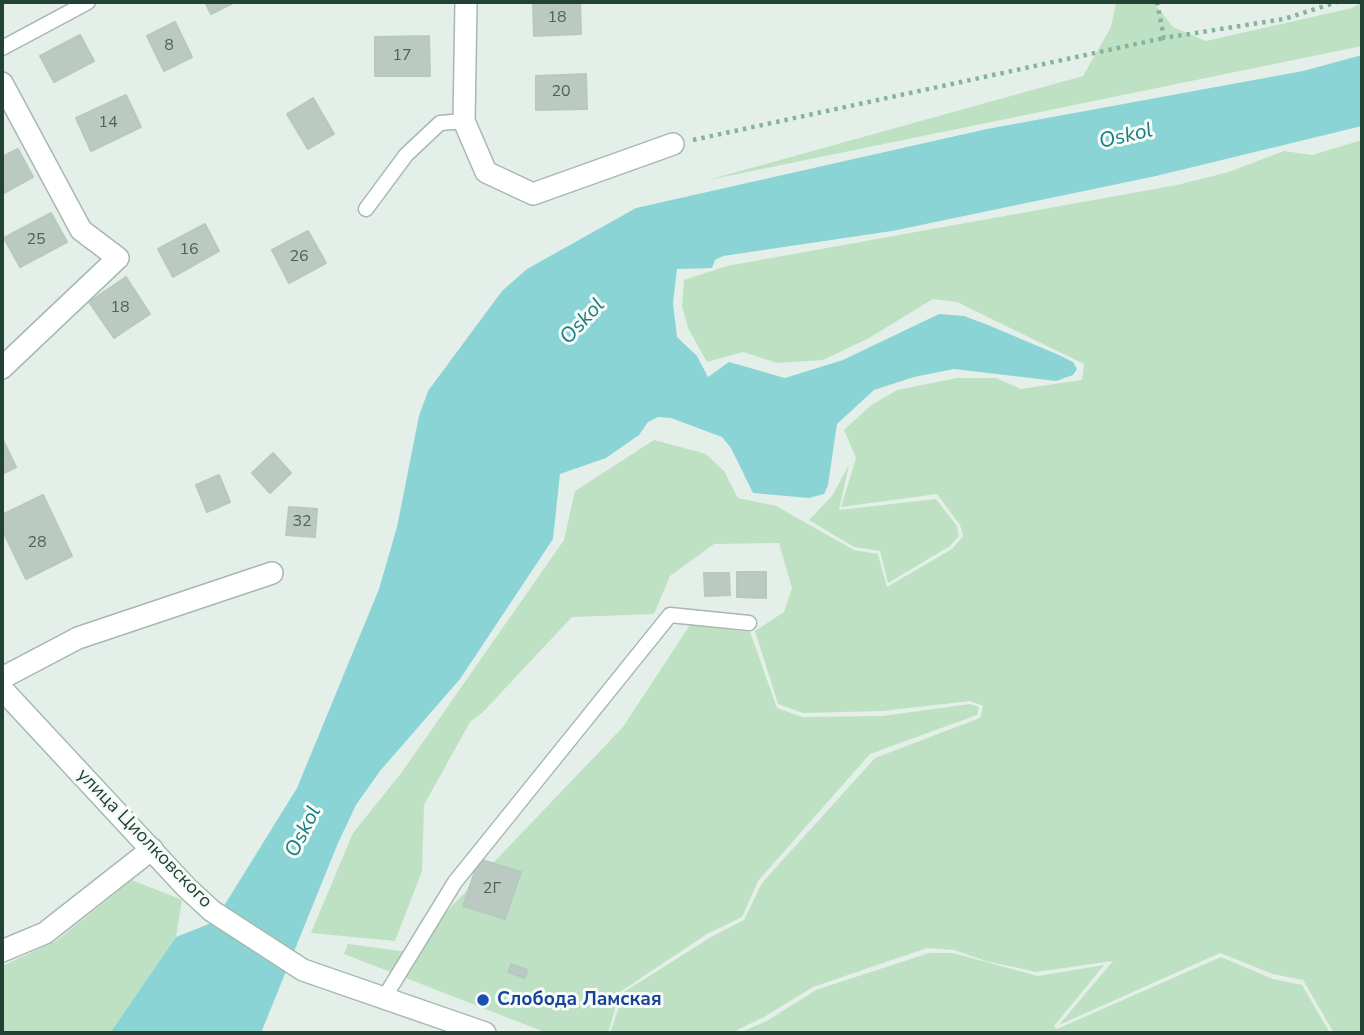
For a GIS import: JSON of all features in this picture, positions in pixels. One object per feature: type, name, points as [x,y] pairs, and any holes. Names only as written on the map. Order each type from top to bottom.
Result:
[{"type":"street","points":[[466,2],[464,121],[486,172],[533,194],[673,144]]},
{"type":"street","points":[[2,83],[81,230],[118,257],[2,368]]},
{"type":"street","points":[[2,678],[78,638],[272,573]]},
{"type":"street","name":"улица Циолковского","points":[[2,688],[212,911],[303,970],[485,1033]]},
{"type":"street","points":[[2,951],[45,933],[152,849]]},
{"type":"lane","points":[[2,48],[88,2]]},
{"type":"lane","points":[[366,209],[406,155],[440,123],[464,121]]},
{"type":"lane","points":[[384,998],[455,882],[670,615],[749,623]]},
{"type":"path","points":[[1157,2],[1164,38]]},
{"type":"path","points":[[673,144],[1164,38],[1284,19],[1337,2]]},
{"type":"green space","points":[[1116,2],[1153,2],[1173,27],[1206,41],[1352,8],[1362,2],[1362,46],[708,180],[1083,76],[1111,27]]},
{"type":"green space","points":[[1362,140],[1362,1033],[1334,1033],[1303,980],[1273,974],[1220,953],[1059,1025],[1113,961],[1036,972],[986,961],[954,950],[927,948],[813,987],[764,1017],[733,1032],[610,1033],[624,992],[711,937],[744,920],[762,883],[875,758],[980,718],[983,706],[970,701],[883,711],[803,713],[778,704],[755,631],[784,612],[792,588],[779,543],[714,544],[670,576],[654,614],[572,617],[483,712],[470,722],[424,805],[422,871],[395,941],[311,933],[353,833],[402,772],[564,540],[575,491],[654,440],[706,454],[724,471],[738,498],[776,506],[854,550],[878,554],[887,587],[952,549],[963,536],[960,525],[937,494],[841,507],[856,458],[844,430],[870,406],[897,390],[957,378],[996,378],[1021,389],[1082,380],[1084,364],[957,302],[933,299],[869,338],[823,360],[777,363],[743,352],[707,362],[688,328],[682,306],[684,280],[727,266],[1177,185],[1229,172],[1284,151],[1312,155]]},
{"type":"green space","points":[[849,465],[839,510],[936,499],[957,526],[959,536],[950,546],[888,583],[880,551],[854,547],[809,520],[832,496]]},
{"type":"green space","points":[[690,625],[750,632],[777,708],[802,717],[883,716],[970,704],[979,707],[977,715],[870,754],[758,881],[742,917],[707,934],[620,992],[608,1033],[547,1033],[344,954],[348,944],[408,952],[623,727]]},
{"type":"green space","points":[[132,880],[182,900],[176,937],[110,1033],[2,1033],[2,966],[56,941]]},
{"type":"green space","points":[[929,953],[953,953],[1038,976],[1104,965],[1054,1026],[1057,1029],[1221,957],[1273,979],[1302,985],[1330,1033],[739,1033],[767,1021],[816,990]]},
{"type":"water","name":"Oskol","points":[[1362,55],[1362,126],[1156,176],[892,231],[723,256],[715,260],[712,268],[677,269],[673,303],[677,337],[697,356],[708,377],[729,362],[785,378],[843,360],[939,314],[964,316],[988,325],[1059,355],[1073,362],[1077,369],[1073,375],[1056,381],[954,369],[914,377],[874,390],[837,424],[828,485],[824,494],[809,498],[753,493],[731,448],[722,437],[671,418],[658,417],[648,422],[639,435],[606,458],[560,474],[553,539],[460,679],[380,771],[356,805],[261,1033],[110,1033],[176,937],[214,922],[297,788],[379,589],[397,527],[419,416],[428,391],[502,291],[527,269],[636,208],[987,129],[1303,71]]},
{"type":"building","points":[[205,2],[235,2],[211,14]]},
{"type":"building","points":[[533,2],[580,2],[581,34],[534,36]]},
{"type":"building","points":[[175,22],[192,57],[164,71],[147,36]]},
{"type":"building","points":[[80,35],[94,61],[54,82],[40,56]]},
{"type":"building","points":[[429,36],[430,76],[375,76],[375,37]]},
{"type":"building","points":[[586,74],[587,109],[536,110],[536,76]]},
{"type":"building","points":[[126,95],[141,127],[91,151],[76,118]]},
{"type":"building","points":[[313,98],[334,134],[308,149],[287,114]]},
{"type":"building","points":[[18,149],[33,177],[2,194],[2,157]]},
{"type":"building","points":[[51,213],[67,242],[20,267],[4,238]]},
{"type":"building","points":[[205,224],[219,251],[173,277],[158,249]]},
{"type":"building","points":[[308,231],[326,263],[289,283],[272,250]]},
{"type":"building","points":[[126,277],[150,314],[114,338],[89,302]]},
{"type":"building","points":[[2,438],[16,467],[2,474]]},
{"type":"building","points":[[273,453],[291,473],[270,493],[252,473]]},
{"type":"building","points":[[219,475],[230,502],[207,512],[196,485]]},
{"type":"building","points":[[43,495],[72,556],[26,579],[2,529],[2,515]]},
{"type":"building","points":[[289,507],[317,509],[315,537],[286,535]]},
{"type":"building","points":[[737,572],[766,572],[766,598],[737,597]]},
{"type":"building","points":[[704,573],[729,573],[730,595],[705,596]]},
{"type":"building","points":[[479,859],[521,872],[505,919],[463,906]]},
{"type":"building","points":[[511,964],[527,970],[525,978],[508,972]]},
{"type":"place","name":"Слобода Ламская","points":[[483,1000]]}]
